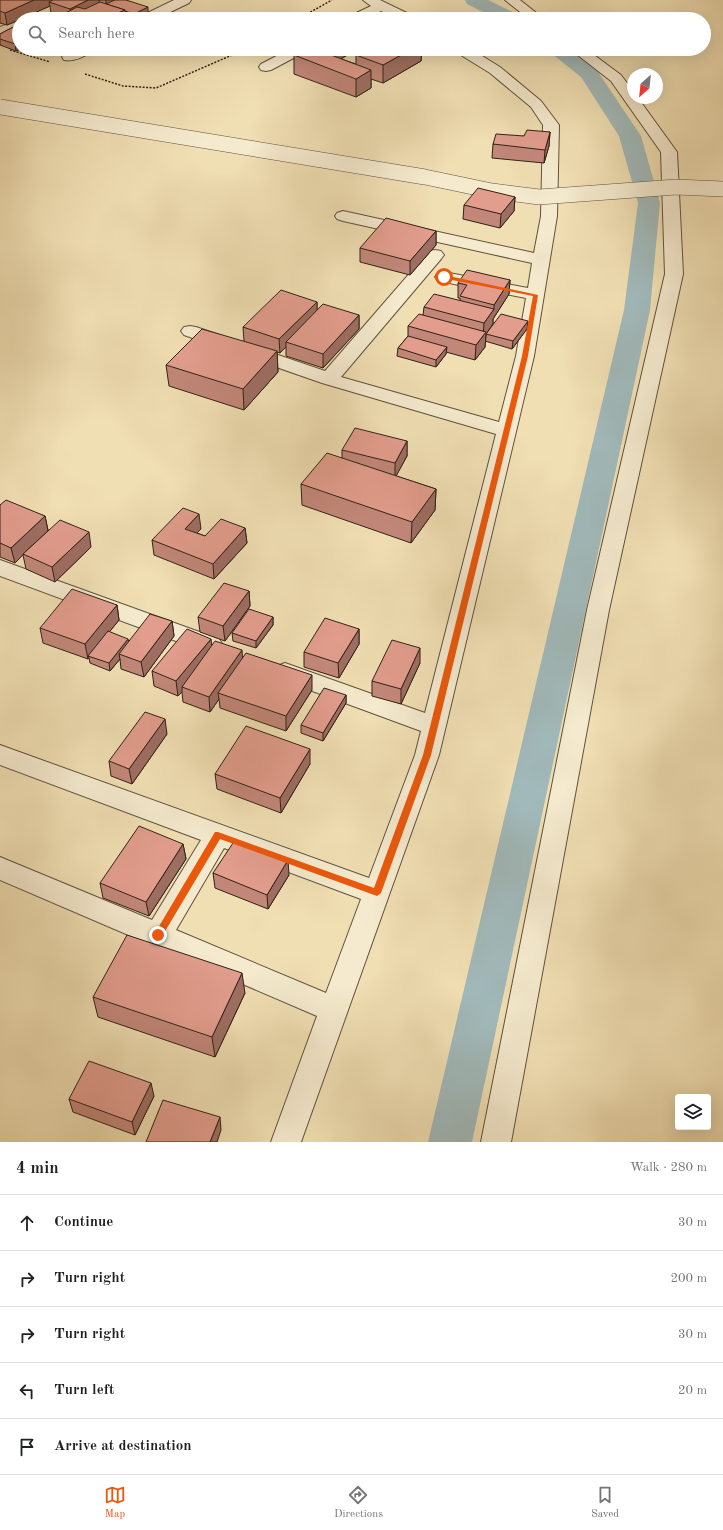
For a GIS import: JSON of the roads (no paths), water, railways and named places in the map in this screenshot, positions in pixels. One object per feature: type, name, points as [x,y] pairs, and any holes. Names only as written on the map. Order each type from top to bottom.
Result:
[{"type":"street","points":[[44,12],[70,0]]},
{"type":"street","points":[[160,12],[184,0]]},
{"type":"street","points":[[512,0],[528,12]]},
{"type":"street","points":[[366,12],[382,2],[397,12]]},
{"type":"street","points":[[0,32],[12,27]]},
{"type":"street","points":[[69,58],[73,56]]},
{"type":"street","points":[[266,67],[287,56]]},
{"type":"street","points":[[286,1142],[427,755],[525,356],[536,295],[549,216],[551,125],[536,104],[495,70],[472,56]]},
{"type":"street","points":[[496,1142],[598,610],[674,274],[669,152],[616,78],[586,56]]},
{"type":"street","points":[[0,107],[425,177],[492,191],[539,197],[676,187],[723,189]]},
{"type":"street","points":[[342,216],[542,260]]},
{"type":"street","points":[[329,379],[435,255]]},
{"type":"street","points":[[444,277],[536,295]]},
{"type":"street","points":[[190,331],[329,379],[507,431]]},
{"type":"street","points":[[0,568],[227,651]]},
{"type":"street","points":[[264,665],[434,726]]},
{"type":"street","points":[[0,755],[377,893]]},
{"type":"street","points":[[158,935],[218,835]]},
{"type":"street","points":[[0,868],[334,1010]]},
{"type":"waterway","points":[[474,0],[498,12]]},
{"type":"waterway","points":[[450,1142],[637,310],[649,203],[630,136],[589,73],[567,56]]}]
